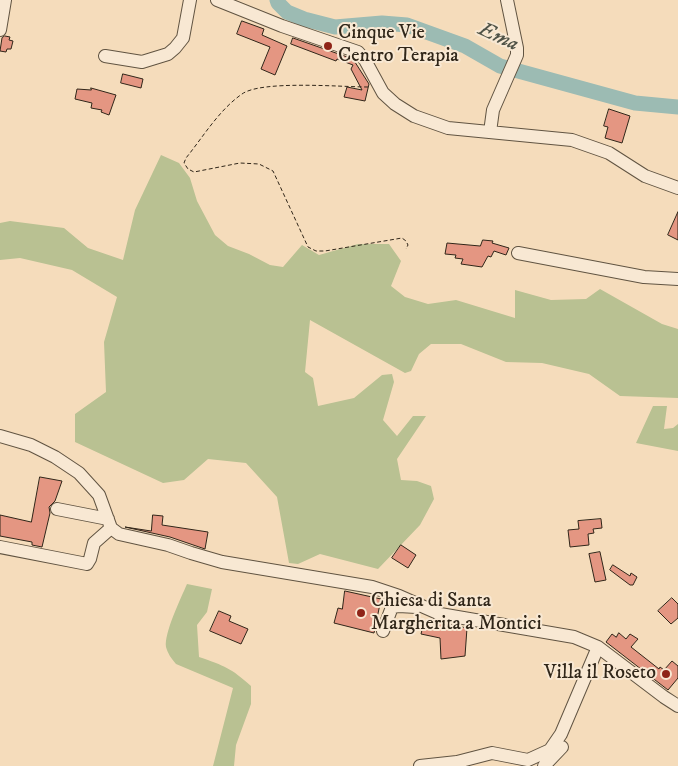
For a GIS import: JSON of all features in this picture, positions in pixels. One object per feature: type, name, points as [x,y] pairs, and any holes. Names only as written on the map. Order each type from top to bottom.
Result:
[{"type":"street","points":[[0,30],[5,0]]},
{"type":"street","points":[[105,56],[142,62],[168,54],[183,38],[190,0]]},
{"type":"street","points":[[217,0],[282,26],[358,52],[365,60],[378,87],[395,104],[414,116],[448,128],[572,140],[609,153],[645,176],[678,188]]},
{"type":"street","points":[[490,132],[493,110],[517,55],[507,0]]},
{"type":"street","points":[[518,253],[644,277],[678,279]]},
{"type":"street","points":[[0,436],[39,449],[56,457],[79,473],[99,495],[110,524],[119,534],[168,545],[222,562],[385,591],[440,614],[574,637],[602,651],[664,698],[678,706]]},
{"type":"street","points":[[57,509],[110,524]]},
{"type":"street","points":[[0,547],[87,564],[94,543],[110,524]]},
{"type":"street","points":[[384,632],[392,607],[420,607]]},
{"type":"street","points":[[420,766],[457,762],[492,753],[528,760],[550,750],[561,734],[602,651]]},
{"type":"street","points":[[544,766],[565,744],[602,651]]},
{"type":"path","points":[[378,87],[327,85],[265,88],[244,92],[223,111],[184,163],[188,169],[194,172],[240,163],[260,164],[273,171],[301,234],[308,247],[316,251],[402,238],[408,245],[406,249]]},
{"type":"green space","points":[[161,155],[179,163],[190,178],[197,201],[215,235],[228,246],[270,265],[283,267],[302,245],[319,255],[358,244],[389,244],[401,261],[391,286],[405,297],[428,304],[456,300],[515,318],[515,290],[551,300],[586,299],[600,289],[662,324],[678,329],[678,398],[620,396],[589,374],[542,363],[506,362],[461,344],[431,344],[419,354],[411,371],[405,373],[310,320],[305,372],[313,378],[318,406],[354,398],[382,375],[392,374],[394,382],[383,420],[397,436],[413,416],[426,416],[397,459],[401,480],[417,481],[431,486],[434,499],[420,525],[378,569],[320,554],[298,564],[289,563],[277,497],[246,463],[208,459],[184,480],[163,483],[75,442],[75,414],[106,392],[104,342],[117,297],[72,270],[20,258],[0,260],[0,223],[10,221],[64,228],[88,248],[123,260],[135,210]]},
{"type":"green space","points":[[653,406],[667,406],[664,429],[673,428],[678,424],[678,451],[636,443]]},
{"type":"green space","points":[[187,584],[212,589],[207,612],[197,625],[199,657],[227,668],[251,686],[251,704],[236,745],[234,766],[213,766],[233,688],[176,664],[166,647],[170,625]]},
{"type":"building","points":[[242,21],[264,29],[262,35],[287,46],[275,75],[261,69],[270,47],[237,34]]},
{"type":"building","points":[[5,36],[10,37],[9,40],[13,41],[11,49],[7,49],[6,52],[0,51],[2,38]]},
{"type":"building","points":[[293,38],[353,59],[369,84],[365,101],[344,97],[347,87],[362,90],[351,69],[353,65],[337,59],[336,61],[291,44]]},
{"type":"building","points":[[123,74],[143,79],[141,88],[121,83]]},
{"type":"building","points":[[91,88],[116,95],[109,115],[101,112],[102,110],[91,108],[92,103],[75,99],[77,89],[91,90]]},
{"type":"building","points":[[609,109],[630,116],[622,143],[605,138],[608,127],[604,126]]},
{"type":"building","points":[[678,212],[678,240],[668,235]]},
{"type":"building","points":[[483,240],[493,241],[492,243],[509,248],[506,255],[494,251],[491,257],[488,256],[482,267],[461,264],[463,259],[455,258],[456,255],[445,254],[447,243],[480,246]]},
{"type":"building","points":[[40,477],[62,481],[55,501],[49,507],[50,513],[42,547],[32,545],[32,542],[0,536],[0,515],[31,522]]},
{"type":"building","points":[[153,515],[163,516],[162,525],[208,532],[205,549],[170,537],[125,527],[151,531]]},
{"type":"building","points":[[601,519],[602,528],[593,529],[594,533],[588,534],[589,545],[570,547],[568,530],[579,529],[578,521]]},
{"type":"building","points":[[401,545],[416,555],[408,568],[392,558]]},
{"type":"building","points":[[600,552],[606,580],[595,582],[589,554]]},
{"type":"building","points":[[613,565],[630,576],[631,573],[637,577],[633,585],[630,585],[610,570]]},
{"type":"building","points":[[345,591],[381,599],[374,633],[334,623],[338,608],[342,609]]},
{"type":"building","points":[[672,598],[678,604],[678,618],[671,624],[658,611]]},
{"type":"building","points":[[219,611],[231,616],[229,621],[248,629],[241,644],[210,631]]},
{"type":"building","points":[[432,621],[467,628],[465,656],[441,659],[440,638],[421,634],[424,622],[432,624]]},
{"type":"building","points":[[619,633],[626,639],[630,634],[638,639],[631,647],[659,669],[660,667],[664,670],[672,661],[678,666],[678,678],[668,690],[606,642],[612,634],[616,637]]},
{"type":"waterway","name":"Ema","points":[[277,0],[287,12],[304,19],[335,27],[382,23],[407,25],[465,46],[500,66],[635,103],[678,107]]},
{"type":"place","name":"Cinque Vie Centro Terapia","points":[[328,46]]},
{"type":"place","name":"Chiesa di Santa Margherita a Montici","points":[[361,613]]},
{"type":"place","name":"Villa il Roseto","points":[[666,674]]}]
